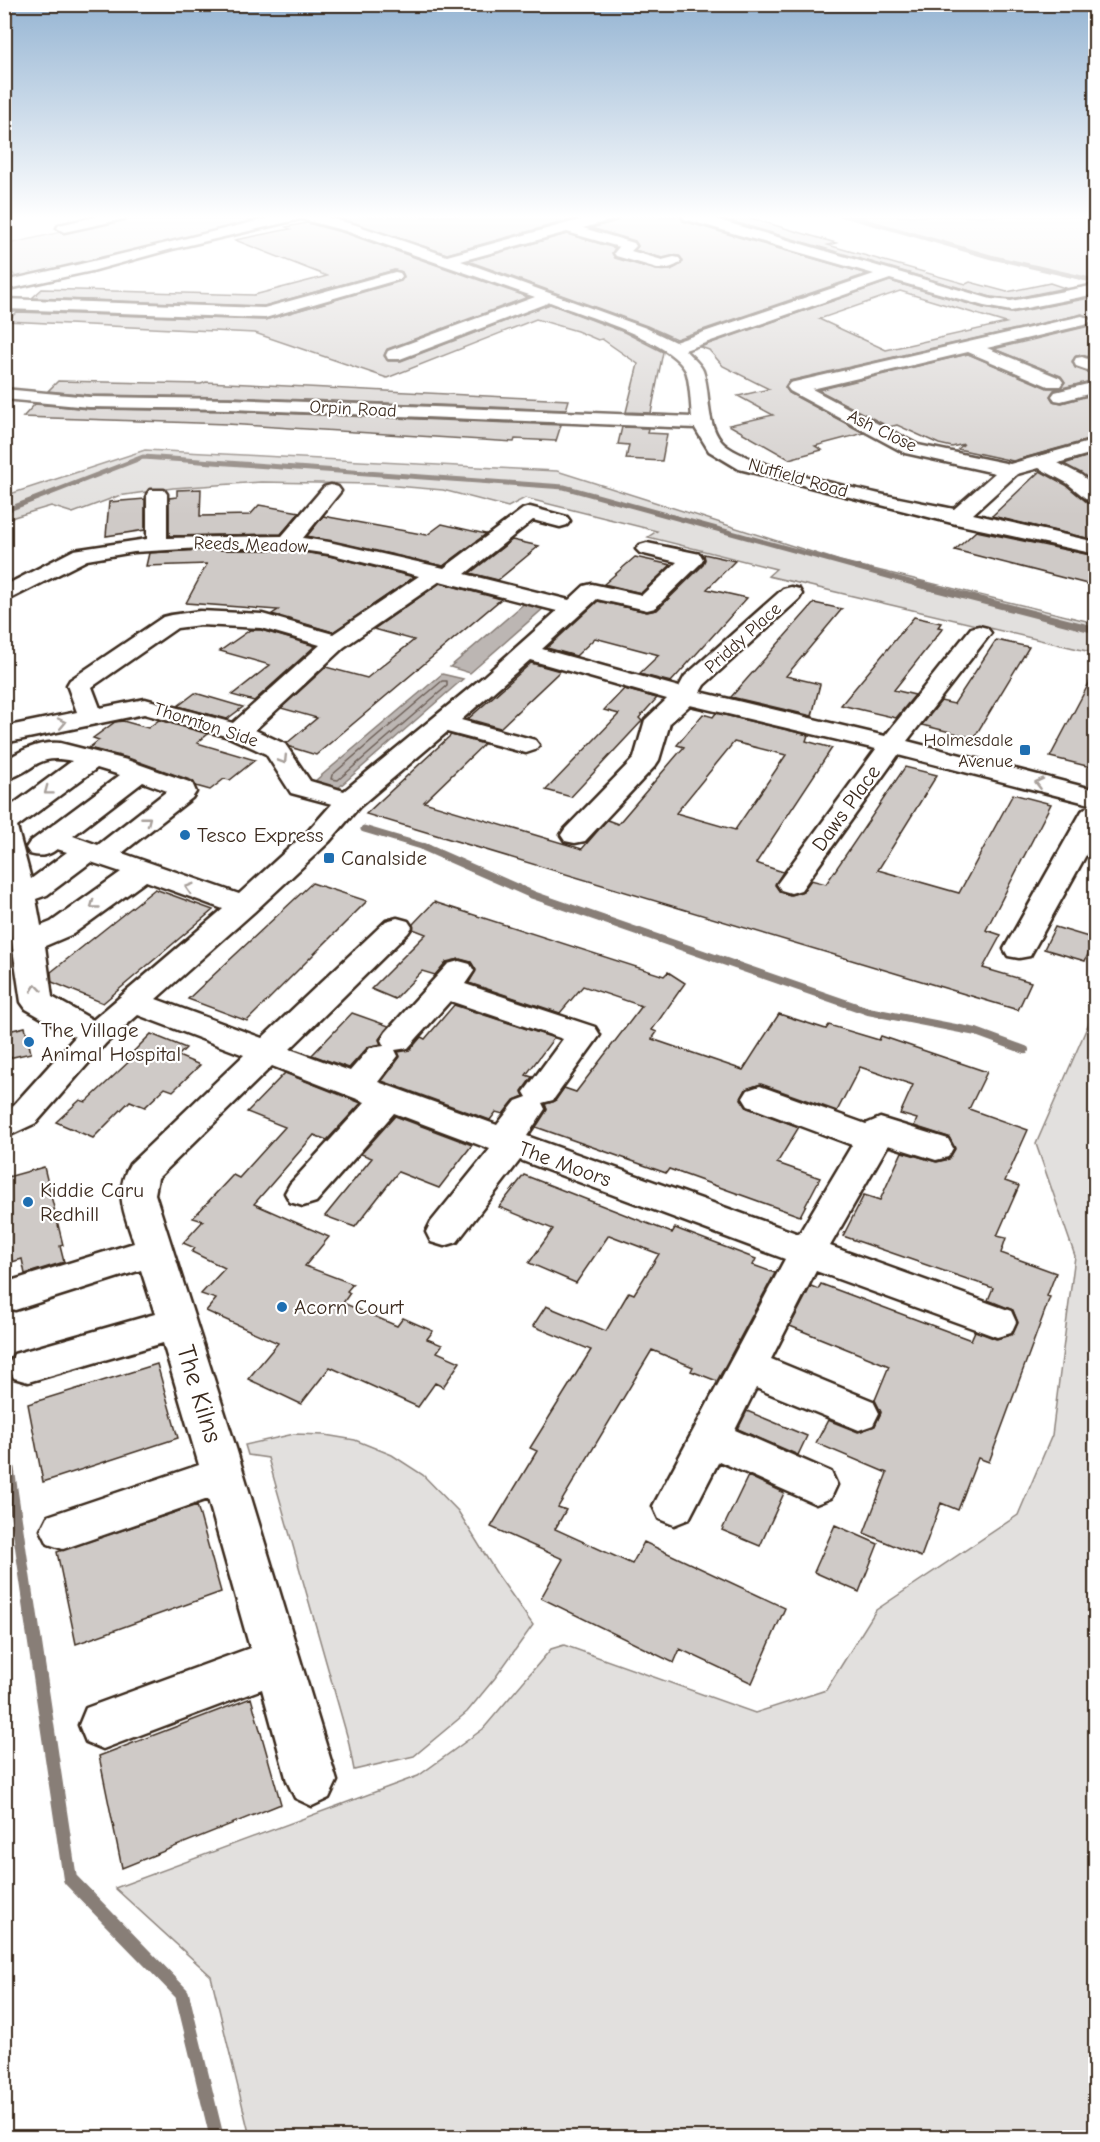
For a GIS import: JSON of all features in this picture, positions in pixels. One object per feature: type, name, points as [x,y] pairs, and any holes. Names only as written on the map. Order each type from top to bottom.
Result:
[{"type":"street","points":[[394,355],[499,316]]},
{"type":"street","name":"Nutfield Road","points":[[600,316],[673,347],[694,369],[701,423],[716,447],[746,465],[956,518],[1095,548]]},
{"type":"street","points":[[673,347],[689,344],[769,316]]},
{"type":"street","points":[[1069,316],[1089,323]]},
{"type":"street","points":[[968,346],[1089,323]]},
{"type":"street","points":[[968,346],[1058,389],[1095,387]]},
{"type":"street","name":"Ash Close","points":[[968,346],[795,387],[912,449],[1010,470]]},
{"type":"street","name":"Orpin Road","points":[[4,394],[35,399],[74,401],[211,403],[701,423]]},
{"type":"street","points":[[852,417],[878,410]]},
{"type":"street","points":[[956,518],[1010,470],[1095,447]]},
{"type":"street","points":[[1041,461],[1074,479],[1095,497]]},
{"type":"street","points":[[288,542],[330,491]]},
{"type":"street","points":[[157,494],[157,545]]},
{"type":"street","points":[[238,732],[336,642],[442,574],[530,513],[560,521]]},
{"type":"street","name":"Reeds Meadow","points":[[4,596],[71,559],[95,552],[134,546],[201,542],[288,542],[329,548],[442,574]]},
{"type":"street","points":[[4,1126],[24,1115],[94,1035],[244,906],[319,836],[349,801],[443,723],[592,591],[647,603],[692,559],[647,549]]},
{"type":"street","points":[[442,574],[574,608]]},
{"type":"street","name":"Priddy Place","points":[[576,835],[646,760],[658,720],[791,594]]},
{"type":"street","points":[[91,717],[79,685],[171,622],[262,621],[336,642]]},
{"type":"street","name":"Daws Place","points":[[791,884],[896,739],[979,633]]},
{"type":"street","points":[[530,646],[689,689],[896,739],[1095,779]]},
{"type":"street","name":"Thornton Side","points":[[4,735],[145,706],[238,732],[276,749],[300,787],[349,801]]},
{"type":"street","points":[[443,723],[526,745]]},
{"type":"street","points":[[896,739],[1095,798]]},
{"type":"street","points":[[4,772],[48,750],[92,759],[139,773],[181,787],[183,792],[94,854],[37,889],[20,895]]},
{"type":"street","points":[[7,839],[92,759]]},
{"type":"street","points":[[7,839],[35,851],[139,773]]},
{"type":"street","points":[[1019,949],[1095,811]]},
{"type":"street","points":[[52,838],[244,906]]},
{"type":"street","points":[[7,839],[29,942],[37,1002],[94,1035]]},
{"type":"street","points":[[29,942],[62,928],[141,870]]},
{"type":"street","name":"The Kilns","points":[[312,1781],[223,1475],[137,1194],[142,1173],[397,927]]},
{"type":"street","points":[[355,1086],[453,979],[584,1035],[534,1100],[508,1143],[444,1232]]},
{"type":"street","name":"The Moors","points":[[135,1002],[806,1254],[997,1322]]},
{"type":"street","points":[[303,1193],[388,1098]]},
{"type":"street","points":[[760,1098],[873,1140]]},
{"type":"street","points":[[674,1506],[806,1254],[880,1130],[936,1148]]},
{"type":"street","points":[[15,1295],[154,1251]]},
{"type":"street","points":[[28,1366],[177,1323]]},
{"type":"street","points":[[747,1366],[859,1413]]},
{"type":"street","points":[[710,1438],[816,1485]]},
{"type":"street","points":[[63,1530],[223,1475]]},
{"type":"street","points":[[103,1725],[277,1661]]},
{"type":"shaded area","points":[[145,450],[557,471],[840,561],[1095,623],[1095,653],[768,576],[776,569],[648,537],[657,531],[525,498],[508,507],[443,490],[372,484],[261,482],[173,488],[118,496],[73,513],[51,506],[5,522],[4,496]]},
{"type":"shaded area","points":[[1095,1009],[1095,2137],[250,2137],[211,1976],[115,1888],[418,1776],[483,1729],[551,1649],[564,1645],[755,1713],[826,1690],[876,1610],[1018,1515],[1052,1435],[1075,1256],[1036,1144]]},
{"type":"shaded area","points":[[294,1434],[325,1435],[355,1440],[392,1455],[423,1475],[458,1511],[497,1574],[533,1625],[467,1712],[414,1756],[354,1770],[348,1739],[268,1458],[248,1455],[245,1445]]},
{"type":"water","points":[[526,602],[545,607],[470,673],[450,667]]},
{"type":"water","points":[[442,674],[463,679],[338,788],[315,781]]},
{"type":"building","points":[[13,316],[140,316],[265,320],[279,316],[477,316],[387,349],[384,356],[388,361],[401,361],[519,316],[582,316],[624,332],[663,352],[651,413],[626,412],[638,364],[602,339],[598,340],[536,319],[387,378],[255,333],[7,321]]},
{"type":"building","points":[[619,316],[744,316],[676,339]]},
{"type":"building","points":[[789,316],[828,316],[819,319],[886,350],[1006,323],[983,316],[1073,316],[789,381],[785,387],[789,393],[864,433],[815,446],[822,450],[789,459],[729,425],[773,415],[738,396],[769,389],[723,366],[709,350],[700,347]]},
{"type":"building","points":[[1085,316],[1095,316],[1095,359],[1082,355],[1076,356],[1072,361],[1075,368],[1095,375],[1095,380],[1054,390],[1050,396],[1053,401],[1062,403],[1095,394],[1095,438],[1013,461],[958,449],[964,444],[952,447],[939,444],[897,425],[889,427],[818,390],[968,354],[1047,388],[1060,388],[1065,382],[1061,376],[994,349],[1089,326],[1092,320]]},
{"type":"building","points":[[58,381],[201,384],[206,382],[569,400],[566,410],[230,397],[89,395],[48,391]]},
{"type":"building","points":[[35,404],[89,409],[230,411],[561,425],[556,441],[515,439],[514,442],[227,424],[23,417]]},
{"type":"building","points":[[622,427],[648,428],[647,433],[667,434],[662,461],[626,459],[629,445],[618,444]]},
{"type":"building","points":[[1095,454],[1095,484],[1064,464]]},
{"type":"building","points":[[1040,471],[1066,485],[1088,503],[1095,505],[1095,540],[992,516]]},
{"type":"building","points":[[201,489],[200,516],[250,515],[259,505],[300,512],[281,534],[169,536],[169,498],[177,497],[177,490]]},
{"type":"building","points":[[145,499],[145,530],[106,536],[109,502]]},
{"type":"building","points":[[323,516],[427,535],[442,524],[486,534],[443,566],[307,536]]},
{"type":"building","points":[[976,531],[1095,556],[1095,586],[955,550]]},
{"type":"building","points":[[512,540],[539,546],[498,580],[470,573]]},
{"type":"building","points":[[201,550],[288,550],[329,556],[414,577],[333,632],[272,614],[278,610],[186,603],[207,564],[146,566],[149,553]]},
{"type":"building","points":[[704,554],[735,561],[707,589],[747,598],[671,682],[639,674],[659,655],[595,638],[576,656],[547,648],[598,601],[647,612],[657,610],[702,566],[705,560]]},
{"type":"building","points":[[635,557],[671,565],[641,593],[604,584]]},
{"type":"building","points":[[440,583],[501,599],[316,755],[290,747],[287,743],[317,718],[281,708],[326,667],[367,678],[414,640],[374,629]]},
{"type":"building","points":[[814,603],[842,609],[786,676],[820,684],[812,716],[731,697]]},
{"type":"building","points":[[914,617],[941,623],[938,627],[943,628],[894,690],[915,695],[896,718],[841,705]]},
{"type":"building","points":[[250,630],[261,630],[315,646],[254,701],[232,695],[270,665],[220,651]]},
{"type":"building","points":[[996,640],[1029,647],[974,738],[922,725],[941,701],[954,704]]},
{"type":"building","points":[[531,663],[560,671],[500,728],[468,719]]},
{"type":"building","points":[[1095,672],[1095,768],[1050,757]]},
{"type":"building","points":[[624,689],[657,698],[639,718],[642,721],[571,797],[546,790],[619,714],[604,710]]},
{"type":"building","points":[[195,693],[243,707],[227,719],[178,706]]},
{"type":"building","points":[[716,713],[808,735],[806,741],[832,748],[756,863],[783,872],[775,885],[780,892],[790,895],[803,891],[811,880],[826,884],[905,767],[937,775],[878,870],[959,893],[1013,794],[1051,804],[986,930],[1001,935],[983,968],[1031,982],[1018,1010],[366,814],[451,735],[484,744],[424,802],[582,849],[607,820],[618,824],[684,747],[677,745],[703,714],[713,717]],"holes":[[[734,742],[786,755],[735,830],[676,813]]]},
{"type":"building","points":[[159,720],[208,734],[197,743],[255,760],[230,780],[224,779],[210,790],[196,786],[193,781],[128,758],[89,748],[99,740],[93,738],[115,722],[123,721],[148,728]]},
{"type":"building","points":[[312,883],[367,901],[247,1021],[188,999]]},
{"type":"building","points":[[155,889],[213,910],[103,1003],[52,982],[51,972]]},
{"type":"building","points":[[434,902],[664,976],[668,972],[685,983],[652,1030],[657,1032],[652,1039],[743,1070],[779,1014],[826,1029],[829,1025],[879,1040],[881,1036],[987,1072],[969,1109],[1028,1130],[1005,1181],[1019,1186],[997,1236],[1006,1238],[1001,1253],[1056,1273],[1047,1296],[1050,1297],[989,1462],[978,1458],[958,1510],[941,1503],[921,1557],[864,1533],[887,1473],[816,1443],[828,1420],[858,1432],[875,1426],[881,1412],[875,1400],[889,1366],[790,1326],[811,1286],[818,1289],[821,1284],[971,1340],[975,1331],[996,1339],[1013,1334],[1018,1323],[1013,1310],[988,1300],[993,1288],[843,1236],[864,1195],[880,1200],[902,1152],[937,1162],[949,1159],[955,1149],[949,1137],[914,1126],[917,1119],[900,1114],[913,1085],[860,1067],[837,1111],[761,1084],[746,1089],[741,1099],[747,1108],[799,1127],[777,1163],[820,1178],[800,1216],[669,1169],[666,1173],[536,1127],[547,1110],[545,1104],[555,1101],[564,1088],[576,1092],[642,1006],[583,986],[560,1013],[469,983],[476,970],[471,962],[460,959],[446,962],[435,975],[422,971],[395,999],[371,989],[426,934],[413,929],[413,924]]},
{"type":"building","points":[[1055,927],[1095,939],[1085,961],[1044,949]]},
{"type":"building","points":[[454,1005],[554,1038],[526,1075],[532,1077],[522,1091],[524,1096],[514,1100],[503,1114],[496,1112],[490,1120],[382,1081],[400,1057],[398,1052],[410,1050],[421,1037],[425,1039]]},
{"type":"building","points":[[352,1013],[389,1026],[379,1039],[381,1044],[368,1047],[349,1068],[312,1055]]},
{"type":"building","name":"The Village Animal Hospital","points":[[25,1027],[31,1053],[4,1059],[4,1032]]},
{"type":"building","points":[[151,1034],[186,1048],[178,1056],[200,1065],[173,1091],[165,1088],[145,1107],[130,1101],[93,1138],[56,1122],[80,1100],[86,1102],[134,1057],[129,1056]]},
{"type":"building","name":"Acorn Court","points":[[285,1073],[361,1103],[327,1140],[314,1135],[254,1204],[329,1237],[305,1266],[353,1284],[347,1291],[350,1293],[343,1303],[397,1326],[403,1318],[433,1331],[427,1339],[442,1345],[437,1352],[460,1362],[443,1387],[435,1383],[418,1407],[330,1367],[301,1404],[248,1379],[278,1343],[206,1311],[216,1299],[201,1294],[225,1268],[192,1252],[195,1248],[183,1243],[203,1221],[193,1218],[233,1175],[239,1178],[285,1127],[247,1112]]},
{"type":"building","points":[[395,1116],[472,1145],[439,1188],[398,1172],[355,1227],[325,1216],[372,1158],[361,1154]]},
{"type":"building","name":"Kiddie Caru Redhill","points":[[44,1167],[63,1245],[60,1246],[64,1262],[25,1274],[22,1259],[12,1262],[4,1226],[4,1178]]},
{"type":"building","points":[[524,1175],[672,1233],[675,1228],[756,1259],[753,1265],[775,1273],[717,1381],[691,1371],[693,1367],[652,1350],[558,1507],[566,1510],[555,1529],[632,1564],[644,1542],[785,1608],[752,1683],[680,1649],[674,1663],[541,1598],[563,1559],[491,1527],[537,1451],[530,1448],[591,1350],[533,1326],[546,1306],[606,1331],[629,1292],[634,1294],[659,1254],[609,1235],[576,1283],[529,1263],[553,1229],[499,1207]]},
{"type":"building","points":[[157,1364],[178,1438],[43,1482],[28,1404]]},
{"type":"building","points":[[747,1411],[807,1436],[798,1455],[738,1429]]},
{"type":"building","points":[[748,1476],[784,1493],[760,1546],[722,1530]]},
{"type":"building","points":[[197,1505],[221,1592],[76,1644],[57,1552]]},
{"type":"building","points":[[835,1525],[878,1544],[859,1592],[814,1572]]},
{"type":"building","points":[[251,1698],[281,1804],[122,1868],[99,1756]]},
{"type":"waterway","points":[[4,511],[143,457],[564,487],[924,586]]},
{"type":"waterway","points":[[918,584],[1096,630]]},
{"type":"waterway","points":[[364,829],[428,848]]},
{"type":"waterway","points":[[424,847],[533,895],[868,1011],[976,1032],[1025,1050]]},
{"type":"waterway","points":[[4,1434],[29,1605]]},
{"type":"waterway","points":[[29,1603],[70,1879],[182,1994],[217,2138]]},
{"type":"place","name":"Holmesdale Avenue","points":[[1025,750]]},
{"type":"place","name":"Tesco Express","points":[[185,835]]},
{"type":"place","name":"Canalside","points":[[329,858]]},
{"type":"place","name":"The Village Animal Hospital","points":[[29,1042]]},
{"type":"place","name":"Kiddie Caru Redhill","points":[[28,1202]]},
{"type":"place","name":"Acorn Court","points":[[282,1307]]}]
